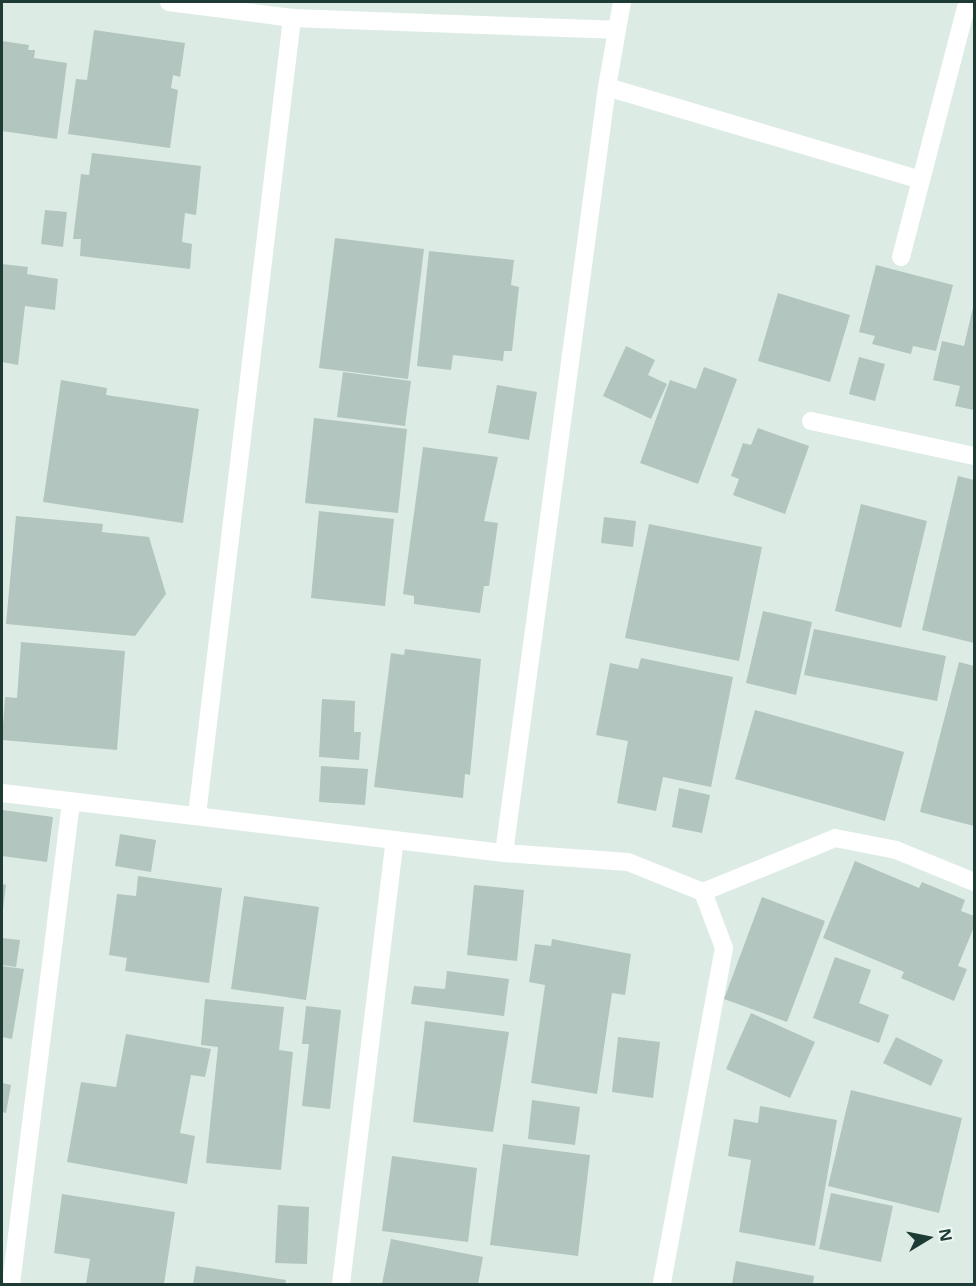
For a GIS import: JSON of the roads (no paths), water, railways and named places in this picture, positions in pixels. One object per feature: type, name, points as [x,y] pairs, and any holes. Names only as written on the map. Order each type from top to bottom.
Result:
[{"type":"street","points":[[169,2],[292,18],[615,30]]},
{"type":"street","points":[[504,853],[607,87],[615,30],[622,2]]},
{"type":"street","points":[[901,256],[966,8]]},
{"type":"street","points":[[197,815],[292,18]]},
{"type":"street","points":[[607,87],[921,180]]},
{"type":"street","points":[[811,421],[975,456]]},
{"type":"street","points":[[2,793],[71,804],[197,815],[504,853],[628,862],[703,892],[835,838],[896,850],[975,882]]},
{"type":"street","points":[[11,1284],[71,804]]},
{"type":"street","points":[[341,1284],[396,840]]},
{"type":"street","points":[[663,1284],[724,948],[703,892]]}]
